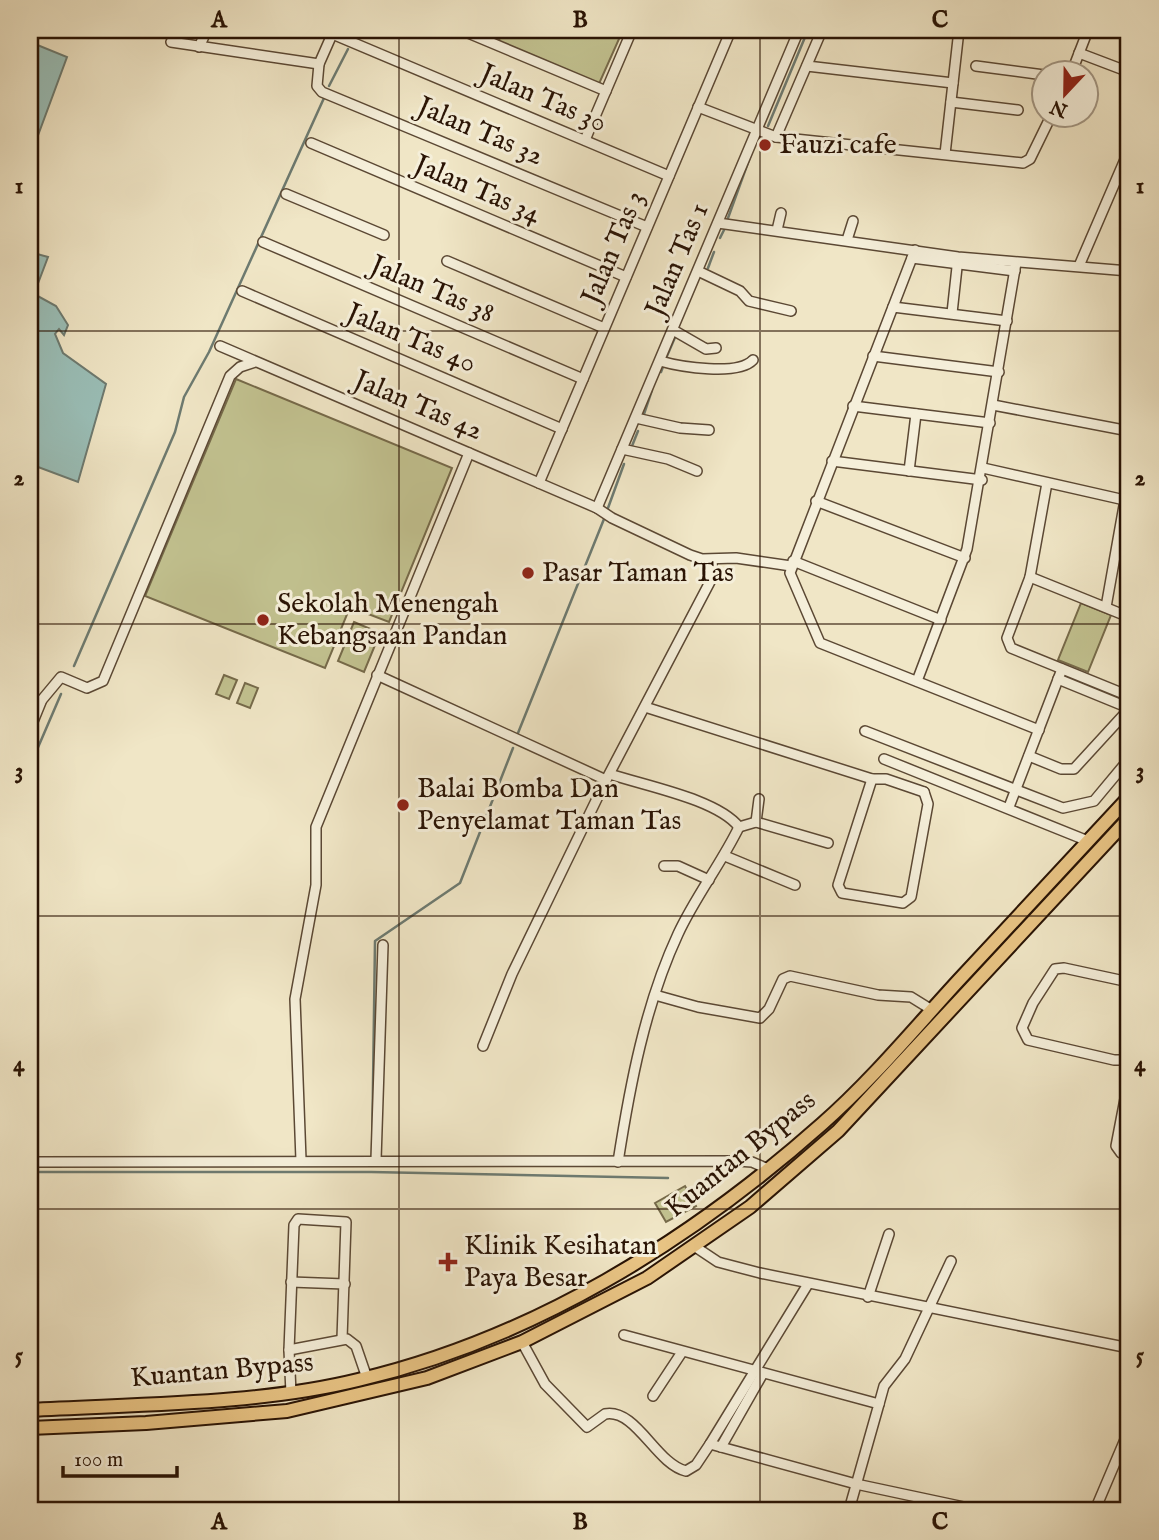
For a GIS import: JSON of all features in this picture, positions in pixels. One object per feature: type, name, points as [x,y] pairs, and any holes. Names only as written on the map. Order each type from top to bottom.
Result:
[{"type":"highway","name":"Kuantan Bypass","points":[[30,1410],[291,1393],[368,1378],[422,1364],[480,1342],[639,1264],[691,1229],[823,1123],[932,1010],[1129,797]]},
{"type":"highway","name":"Kuantan Bypass","points":[[30,1428],[146,1423],[287,1411],[427,1378],[523,1342],[648,1278],[750,1207],[838,1130],[1129,818]]},
{"type":"street","points":[[199,47],[207,30]]},
{"type":"street","points":[[461,30],[606,91]]},
{"type":"street","points":[[585,140],[632,30]]},
{"type":"street","name":"Jalan Tas 3","points":[[539,483],[731,30]]},
{"type":"street","name":"Jalan Tas 1","points":[[597,508],[800,30]]},
{"type":"street","points":[[776,136],[822,30]]},
{"type":"street","points":[[945,154],[960,30]]},
{"type":"street","points":[[1076,60],[1088,30]]},
{"type":"street","points":[[171,42],[319,64],[330,31]]},
{"type":"street","name":"Jalan Tas 30","points":[[330,31],[669,176]]},
{"type":"street","points":[[1079,53],[1129,72]]},
{"type":"street","name":"Jalan Tas 32","points":[[319,64],[317,86],[322,92],[647,227]]},
{"type":"street","points":[[807,66],[953,83]]},
{"type":"street","points":[[976,66],[1030,73]]},
{"type":"street","points":[[951,102],[1018,110]]},
{"type":"street","points":[[698,107],[776,136],[1027,162],[1044,130]]},
{"type":"street","name":"Jalan Tas 34","points":[[311,143],[626,277]]},
{"type":"street","points":[[1079,266],[1128,157]]},
{"type":"street","points":[[286,194],[384,235]]},
{"type":"street","points":[[777,230],[781,213]]},
{"type":"street","points":[[848,240],[853,221]]},
{"type":"street","points":[[718,223],[848,240],[913,254],[1016,267],[1079,266],[1129,271]]},
{"type":"street","name":"Jalan Tas 38","points":[[263,242],[583,379]]},
{"type":"street","points":[[913,254],[790,573],[820,643],[1039,730]]},
{"type":"street","points":[[952,313],[958,260]]},
{"type":"street","points":[[447,261],[604,328]]},
{"type":"street","points":[[917,681],[965,558],[982,480],[1016,267]]},
{"type":"street","points":[[698,271],[740,291],[749,301],[791,311]]},
{"type":"street","name":"Jalan Tas 40","points":[[242,291],[562,429]]},
{"type":"street","points":[[893,307],[1007,321]]},
{"type":"street","points":[[673,330],[706,349],[716,348]]},
{"type":"street","name":"Jalan Tas 42","points":[[220,346],[597,508],[612,518],[690,555],[712,560],[736,558],[792,564],[941,620]]},
{"type":"street","points":[[873,356],[999,372]]},
{"type":"street","points":[[660,360],[685,367],[700,366],[719,370],[743,369],[753,360]]},
{"type":"street","points":[[30,709],[41,701],[61,677],[87,688],[97,687],[106,677],[230,376],[240,367],[256,362]]},
{"type":"street","points":[[993,405],[1129,431]]},
{"type":"street","points":[[853,406],[990,424]]},
{"type":"street","points":[[909,471],[916,414]]},
{"type":"street","points":[[636,418],[680,428],[709,430]]},
{"type":"street","points":[[622,449],[668,459],[697,471]]},
{"type":"street","points":[[301,1160],[295,999],[316,885],[315,833],[469,453]]},
{"type":"street","points":[[832,461],[982,480]]},
{"type":"street","points":[[983,467],[1127,500],[1106,607]]},
{"type":"street","points":[[1047,483],[1030,577],[1007,644],[1129,695]]},
{"type":"street","points":[[816,501],[965,558]]},
{"type":"street","points":[[483,1046],[512,974],[608,777],[712,578],[712,560]]},
{"type":"street","points":[[1030,577],[1129,617]]},
{"type":"street","points":[[1009,807],[1062,669]]},
{"type":"street","points":[[377,675],[608,777],[710,807],[732,818],[740,827]]},
{"type":"street","points":[[1028,756],[1061,769],[1074,769],[1129,709],[1058,679]]},
{"type":"street","points":[[30,729],[41,701]]},
{"type":"street","points":[[645,707],[872,779],[886,779],[924,792]]},
{"type":"street","points":[[865,731],[1056,806],[1088,804],[1129,759]]},
{"type":"street","points":[[884,759],[1088,841]]},
{"type":"street","points":[[872,779],[838,885],[842,893],[903,903],[911,897],[929,804],[924,792],[931,777]]},
{"type":"street","points":[[756,822],[759,799]]},
{"type":"street","points":[[618,1162],[629,1098],[655,995],[678,935],[740,827],[756,822],[828,843]]},
{"type":"street","points":[[725,856],[795,885]]},
{"type":"street","points":[[664,866],[678,866],[709,880]]},
{"type":"street","points":[[376,1160],[383,945]]},
{"type":"street","points":[[1129,982],[1064,968],[1055,969],[1033,1003],[1022,1028],[1028,1040],[1114,1060],[1123,1060],[1129,1056]]},
{"type":"street","points":[[655,995],[698,1007],[760,1018],[769,1009],[783,979],[790,976],[878,995],[911,996],[932,1010]]},
{"type":"street","points":[[1129,1078],[1116,1146],[1121,1153],[1129,1156]]},
{"type":"street","points":[[30,1162],[737,1161],[768,1169]]},
{"type":"street","points":[[291,1393],[289,1350],[295,1221],[343,1221],[347,1226],[342,1339]]},
{"type":"street","points":[[868,1297],[888,1234]]},
{"type":"street","points":[[694,1246],[718,1262],[808,1284],[1129,1348]]},
{"type":"street","points":[[849,1510],[889,1378],[907,1354],[926,1308],[951,1261]]},
{"type":"street","points":[[291,1282],[345,1284]]},
{"type":"street","points":[[721,1447],[808,1284]]},
{"type":"street","points":[[624,1335],[759,1374],[879,1404]]},
{"type":"street","points":[[289,1350],[342,1339],[356,1346],[368,1378]]},
{"type":"street","points":[[523,1342],[545,1384],[587,1427],[605,1414],[622,1415],[666,1459],[686,1471],[696,1465],[759,1374]]},
{"type":"street","points":[[653,1396],[682,1352]]},
{"type":"street","points":[[1095,1510],[1129,1430]]},
{"type":"street","points":[[710,1444],[856,1484],[978,1510]]},
{"type":"green space","points":[[503,30],[623,30],[598,86],[498,43]]},
{"type":"green space","points":[[236,379],[452,468],[389,622],[350,607],[325,668],[145,596]]},
{"type":"green space","points":[[1081,603],[1111,615],[1088,672],[1058,660]]},
{"type":"green space","points":[[354,622],[380,633],[364,672],[338,661]]},
{"type":"green space","points":[[224,675],[237,680],[229,699],[216,694]]},
{"type":"green space","points":[[245,683],[258,688],[250,708],[237,703]]},
{"type":"green space","points":[[685,1186],[696,1206],[666,1222],[655,1203]]},
{"type":"water","points":[[30,42],[67,57],[30,157]]},
{"type":"water","points":[[30,252],[48,257],[34,294],[56,306],[68,325],[64,335],[59,329],[55,334],[63,353],[106,384],[78,482],[30,464]]},
{"type":"waterway","points":[[353,39],[357,30]]},
{"type":"waterway","points":[[768,126],[808,30]]},
{"type":"waterway","points":[[329,86],[348,49]]},
{"type":"waterway","points":[[74,666],[175,432],[184,397],[209,352],[324,98]]},
{"type":"waterway","points":[[728,218],[750,157]]},
{"type":"waterway","points":[[720,238],[724,230]]},
{"type":"waterway","points":[[708,268],[714,252]]},
{"type":"waterway","points":[[667,356],[676,335]]},
{"type":"waterway","points":[[661,372],[664,364]]},
{"type":"waterway","points":[[644,414],[652,390]]},
{"type":"waterway","points":[[632,446],[638,431]]},
{"type":"waterway","points":[[608,508],[624,464]]},
{"type":"waterway","points":[[518,733],[604,519]]},
{"type":"waterway","points":[[30,766],[61,694]]},
{"type":"waterway","points":[[372,1156],[375,941],[460,883],[513,748]]},
{"type":"waterway","points":[[30,1172],[371,1172],[668,1178]]},
{"type":"place","name":"Fauzi cafe","points":[[765,145]]},
{"type":"place","name":"Pasar Taman Tas","points":[[528,573]]},
{"type":"place","name":"Sekolah Menengah Kebangsaan Pandan","points":[[263,620]]},
{"type":"place","name":"Balai Bomba Dan Penyelamat Taman Tas","points":[[403,805]]},
{"type":"place","name":"Klinik Kesihatan Paya Besar","points":[[448,1262]]}]
